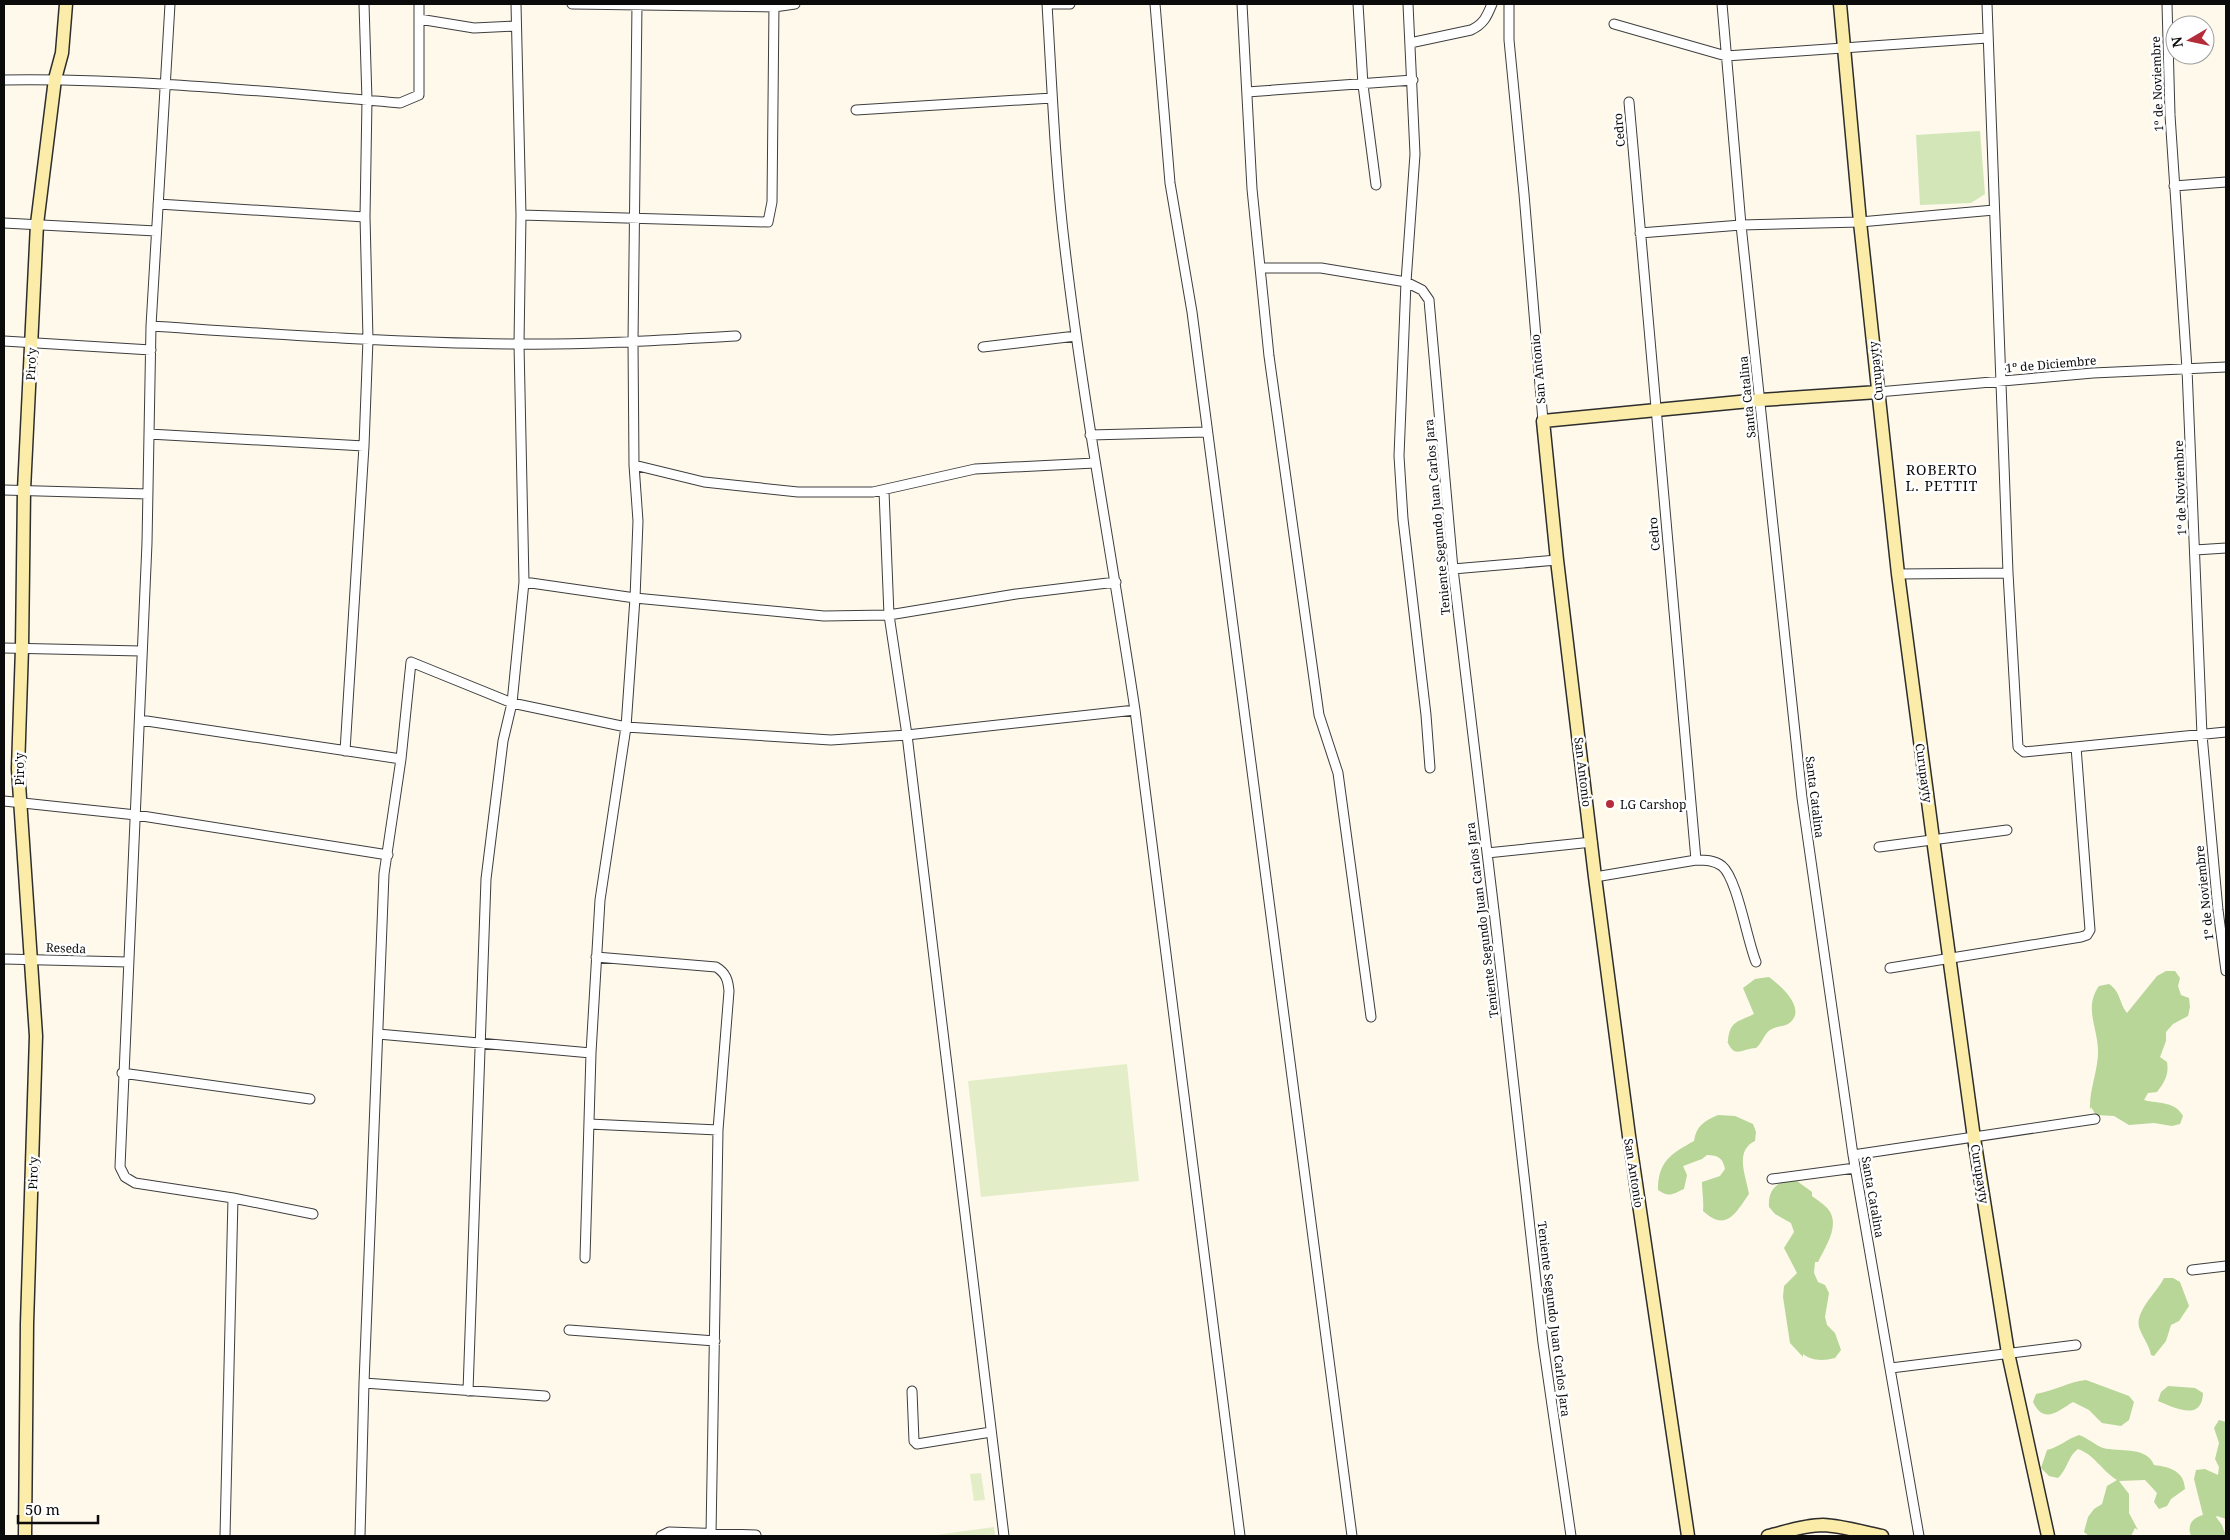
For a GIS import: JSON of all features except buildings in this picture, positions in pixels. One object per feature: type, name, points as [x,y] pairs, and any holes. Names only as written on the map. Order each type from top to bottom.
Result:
[{"type":"street","name":"Piro'y","points":[[25,1536],[27,1324],[36,1036],[18,769],[24,490],[37,224],[55,79],[62,52],[66,4]]},
{"type":"street","points":[[170,4],[151,326],[148,494],[140,720],[122,1073],[120,1167],[125,1178],[135,1183],[233,1198],[313,1214]]},
{"type":"street","points":[[345,751],[364,446],[368,339],[365,217],[367,100],[364,4]]},
{"type":"street","points":[[4,80],[55,79],[164,85],[400,103],[419,95],[419,4]]},
{"type":"street","points":[[468,1391],[486,879],[503,741],[512,703],[524,582],[519,344],[522,215],[516,4]]},
{"type":"street","points":[[572,4],[795,4]]},
{"type":"street","points":[[585,1258],[591,1053],[600,900],[626,727],[636,598],[638,521],[634,465],[633,342],[637,4]]},
{"type":"street","points":[[1070,4],[1047,4],[1052,98],[1065,248],[1090,435],[1116,582],[1134,710],[1240,1536]]},
{"type":"street","points":[[1155,4],[1170,183],[1192,312],[1206,432],[1352,1536]]},
{"type":"street","points":[[1242,4],[1252,189],[1269,356],[1319,715],[1338,773],[1371,1017]]},
{"type":"street","points":[[1358,4],[1363,85],[1376,185]]},
{"type":"street","points":[[1408,4],[1415,154],[1406,282],[1399,456],[1403,519],[1426,715],[1430,768]]},
{"type":"street","points":[[1410,43],[1471,30],[1480,26],[1487,17],[1492,4]]},
{"type":"street","name":"San Antonio","points":[[1509,4],[1509,40],[1557,560],[1595,877],[1629,1136],[1688,1536]]},
{"type":"street","name":"Santa Catalina","points":[[1722,4],[1741,224],[1802,798],[1855,1168],[1920,1536]]},
{"type":"street","name":"Curupayty","points":[[1840,4],[1860,222],[1898,574],[1933,839],[1974,1138],[2008,1353],[2048,1536]]},
{"type":"street","points":[[1987,4],[2008,573],[2018,747],[2024,752],[2226,732]]},
{"type":"street","name":"1º de Noviembre","points":[[2167,4],[2170,115],[2187,369],[2202,735],[2222,909],[2226,971]]},
{"type":"street","points":[[522,215],[768,222],[772,202],[774,5]]},
{"type":"street","points":[[419,19],[474,28],[516,26]]},
{"type":"street","points":[[1614,24],[1726,56],[1987,38]]},
{"type":"street","points":[[1246,92],[1413,80]]},
{"type":"street","points":[[856,110],[1052,98]]},
{"type":"street","name":"Cedro","points":[[1629,102],[1696,860]]},
{"type":"street","points":[[2174,186],[2226,182]]},
{"type":"street","points":[[158,204],[365,217]]},
{"type":"street","points":[[1640,233],[1741,224],[1860,222],[1994,210]]},
{"type":"street","points":[[4,223],[156,231]]},
{"type":"street","points":[[1260,268],[1321,268],[1406,282]]},
{"type":"street","name":"Teniente Segundo Juan Carlos Jara","points":[[1406,282],[1422,290],[1430,300],[1453,569],[1543,1343],[1571,1536]]},
{"type":"street","points":[[151,326],[368,339],[519,344],[633,342],[736,336]]},
{"type":"street","points":[[984,347],[1076,336]]},
{"type":"street","points":[[4,341],[151,350]]},
{"type":"street","name":"1º de Diciembre","points":[[1878,392],[2093,372],[2226,367]]},
{"type":"street","points":[[1543,421],[1656,409],[1878,392]]},
{"type":"street","points":[[1090,435],[1206,432]]},
{"type":"street","points":[[149,434],[364,446]]},
{"type":"street","points":[[634,465],[704,482],[798,492],[884,491],[975,469],[1095,463]]},
{"type":"street","points":[[4,490],[148,494]]},
{"type":"street","points":[[884,491],[889,615],[907,735],[1004,1536]]},
{"type":"street","points":[[2195,550],[2226,548]]},
{"type":"street","points":[[1453,569],[1557,560]]},
{"type":"street","points":[[1898,574],[2008,573]]},
{"type":"street","points":[[524,582],[636,598],[824,616],[889,615],[1016,594],[1116,582]]},
{"type":"street","points":[[4,648],[141,651]]},
{"type":"street","points":[[360,1536],[364,1382],[384,874],[401,759],[411,662],[512,703],[626,727],[831,740],[907,735],[1134,710]]},
{"type":"street","points":[[140,720],[401,759]]},
{"type":"street","points":[[1890,968],[2081,938],[2086,935],[2090,930],[2076,747]]},
{"type":"street","points":[[4,801],[136,815],[388,855]]},
{"type":"street","points":[[1879,847],[2007,830]]},
{"type":"street","points":[[1487,853],[1592,842]]},
{"type":"street","points":[[1595,877],[1696,860],[1709,860],[1717,863],[1729,874],[1735,888],[1746,933],[1756,962]]},
{"type":"street","points":[[596,957],[716,967],[723,972],[728,980],[729,991],[718,1130],[712,1534]]},
{"type":"street","name":"Reseda","points":[[4,959],[128,962]]},
{"type":"street","points":[[378,1034],[591,1053]]},
{"type":"street","points":[[122,1073],[310,1099]]},
{"type":"street","points":[[1853,1155],[2095,1120]]},
{"type":"street","points":[[589,1124],[718,1130]]},
{"type":"street","points":[[1772,1179],[1855,1168]]},
{"type":"street","points":[[225,1536],[233,1198]]},
{"type":"street","points":[[2192,1270],[2226,1266]]},
{"type":"street","points":[[569,1330],[715,1341]]},
{"type":"street","points":[[1891,1368],[2076,1345]]},
{"type":"street","points":[[364,1382],[545,1396]]},
{"type":"street","points":[[912,1391],[914,1441],[917,1444],[991,1432]]},
{"type":"street","points":[[1768,1536],[1821,1525],[1882,1536]]},
{"type":"street","points":[[661,1536],[669,1532],[756,1535]]},
{"type":"green space","points":[[1980,131],[1985,194],[1971,203],[1920,205],[1916,135]]},
{"type":"green space","points":[[2166,971],[2175,971],[2180,978],[2178,986],[2181,995],[2189,998],[2190,1007],[2188,1016],[2173,1024],[2166,1032],[2166,1041],[2160,1057],[2167,1062],[2166,1078],[2157,1092],[2148,1093],[2144,1100],[2171,1105],[2176,1108],[2183,1116],[2180,1124],[2172,1126],[2154,1123],[2129,1125],[2114,1116],[2096,1115],[2091,1107],[2090,1110],[2098,1057],[2092,1017],[2092,1001],[2095,994],[2099,986],[2109,984],[2118,994],[2127,1013],[2157,976]]},
{"type":"green space","points":[[1769,977],[1790,998],[1794,1005],[1794,1018],[1784,1026],[1770,1030],[1756,1048],[1735,1051],[1727,1041],[1732,1026],[1754,1014],[1743,988],[1755,979]]},
{"type":"green space","points":[[1127,1064],[1139,1181],[981,1197],[968,1081]]},
{"type":"green space","points":[[1718,1115],[1735,1116],[1753,1124],[1756,1132],[1755,1141],[1749,1145],[1743,1157],[1749,1194],[1735,1213],[1725,1220],[1718,1220],[1703,1211],[1702,1182],[1720,1176],[1725,1169],[1723,1162],[1717,1157],[1707,1155],[1702,1159],[1683,1166],[1687,1175],[1684,1189],[1668,1195],[1658,1190],[1660,1172],[1667,1160],[1694,1141],[1699,1128],[1709,1119]]},
{"type":"green space","points":[[1788,1179],[1797,1181],[1812,1192],[1812,1196],[1826,1207],[1832,1215],[1832,1229],[1828,1243],[1818,1262],[1815,1262],[1814,1273],[1818,1282],[1825,1285],[1829,1293],[1825,1317],[1827,1325],[1835,1333],[1841,1350],[1835,1358],[1818,1360],[1803,1354],[1803,1357],[1790,1343],[1783,1297],[1784,1286],[1797,1273],[1784,1248],[1794,1232],[1791,1223],[1775,1214],[1769,1207],[1773,1190]]},
{"type":"green space","points":[[2164,1278],[2173,1278],[2180,1282],[2189,1306],[2179,1321],[2171,1325],[2166,1341],[2154,1356],[2151,1355],[2149,1347],[2140,1331],[2139,1321],[2140,1314]]},
{"type":"green space","points":[[2086,1380],[2129,1396],[2134,1402],[2129,1420],[2121,1426],[2102,1423],[2089,1410],[2073,1402],[2057,1412],[2047,1414],[2037,1409],[2033,1402],[2036,1394]]},
{"type":"green space","points":[[2168,1386],[2195,1388],[2203,1393],[2201,1402],[2193,1410],[2186,1410],[2158,1401],[2161,1392]]},
{"type":"green space","points":[[2219,1420],[2226,1422],[2226,1519],[2216,1517],[2222,1525],[2226,1536],[2191,1536],[2191,1522],[2203,1515],[2194,1479],[2196,1470],[2205,1469],[2218,1475],[2219,1467],[2215,1459],[2219,1443],[2214,1428]]},
{"type":"green space","points":[[2079,1435],[2103,1448],[2139,1452],[2145,1455],[2154,1465],[2171,1469],[2179,1474],[2185,1489],[2171,1499],[2167,1506],[2159,1509],[2154,1502],[2157,1493],[2145,1480],[2119,1481],[2129,1494],[2129,1513],[2138,1530],[2135,1528],[2131,1536],[2089,1536],[2084,1532],[2088,1517],[2094,1509],[2102,1504],[2107,1486],[2117,1480],[2089,1455],[2078,1449],[2072,1455],[2058,1478],[2049,1476],[2041,1468],[2047,1450]]},
{"type":"green space","points":[[981,1473],[985,1500],[974,1501],[970,1474]]},
{"type":"green space","points":[[994,1527],[995,1536],[929,1536]]},
{"type":"place","name":"LG Carshop","points":[[1610,804]]},
{"type":"district","name":"ROBERTO L. PETTIT","points":[[1942,478]]}]
